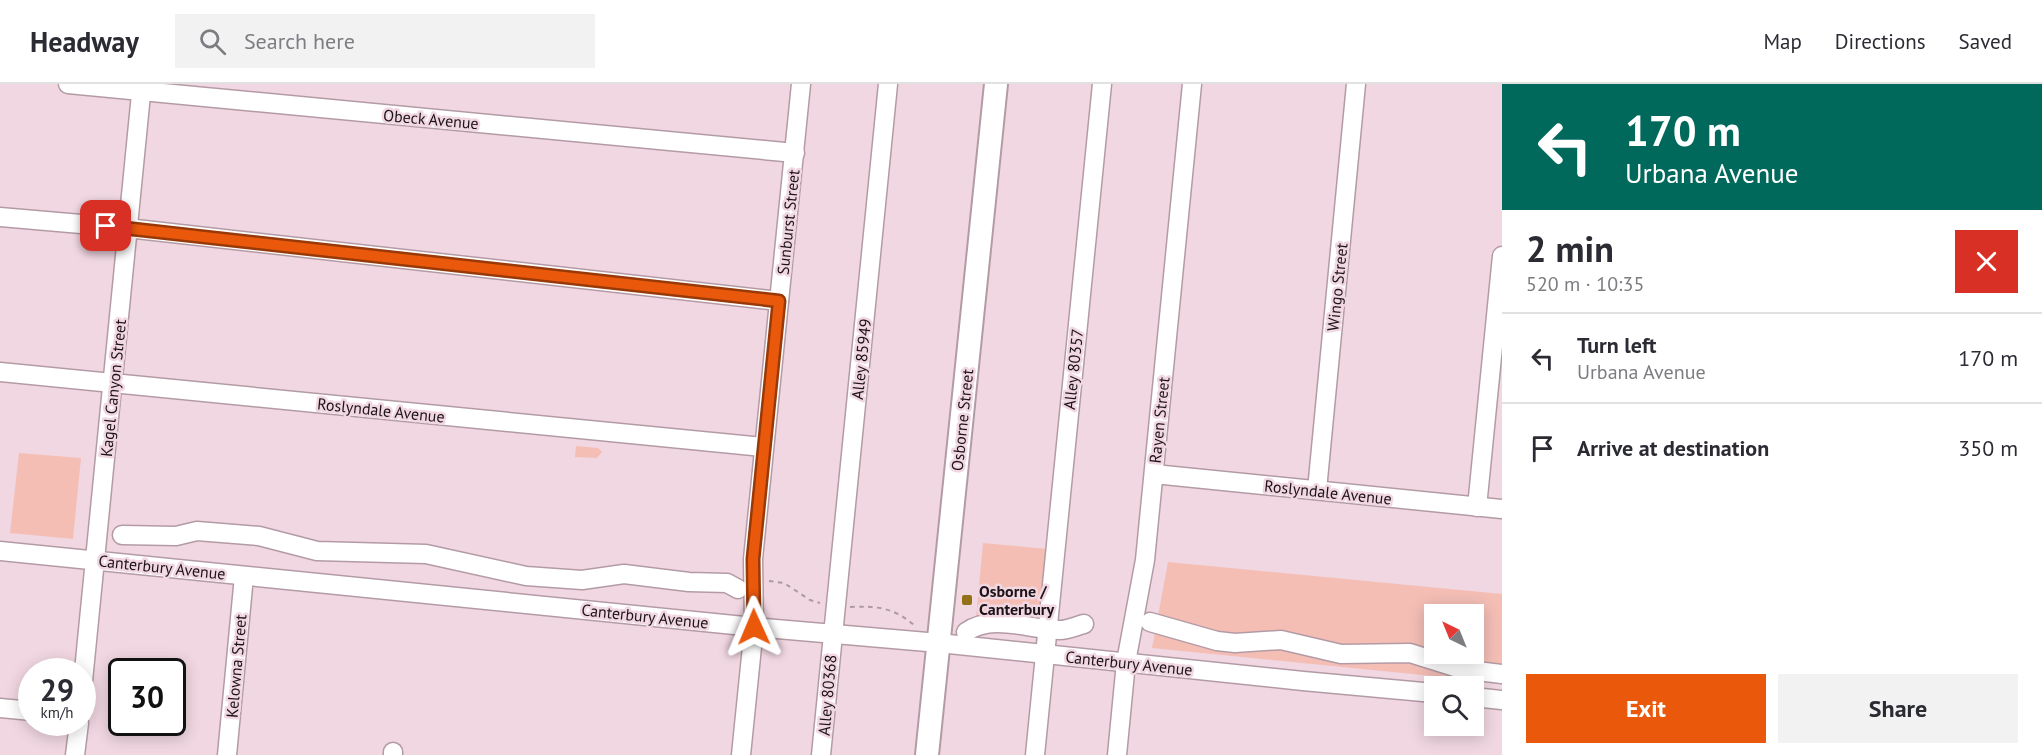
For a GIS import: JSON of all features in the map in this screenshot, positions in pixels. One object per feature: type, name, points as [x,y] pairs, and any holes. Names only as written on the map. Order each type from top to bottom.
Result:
[{"type":"main road","name":"Osborne Street","points":[[927,755],[996,84]]},
{"type":"street","name":"Obeck Avenue","points":[[68,84],[141,88],[795,153]]},
{"type":"street","name":"Sunburst Street","points":[[741,755],[754,627],[753,559],[763,447],[801,84]]},
{"type":"street","name":"Alley 85949","points":[[832,634],[888,84]]},
{"type":"street","name":"Alley 80357","points":[[1035,755],[1102,84]]},
{"type":"street","name":"Rayen Street","points":[[1117,755],[1126,662],[1145,560],[1192,84]]},
{"type":"street","name":"Wingo Street","points":[[1317,490],[1356,84]]},
{"type":"street","name":"Kagel Canyon Street","points":[[85,658],[114,383],[141,88]]},
{"type":"street","points":[[0,217],[127,228],[779,301]]},
{"type":"street","points":[[1477,507],[1502,256]]},
{"type":"street","name":"Roslyndale Avenue","points":[[0,372],[763,447]]},
{"type":"street","name":"Roslyndale Avenue","points":[[1154,474],[1502,509]]},
{"type":"street","points":[[122,535],[176,536],[197,531],[259,536],[317,551],[426,554],[526,576],[582,580],[624,574],[689,582],[727,583],[738,589]]},
{"type":"street","name":"Canterbury Avenue","points":[[0,550],[754,627],[939,643],[1424,692]]},
{"type":"street","name":"Kelowna Street","points":[[227,755],[244,576]]},
{"type":"street","points":[[1150,622],[1217,641],[1235,643],[1281,640],[1341,654],[1410,653],[1461,669],[1502,674]]},
{"type":"street","points":[[966,632],[976,624],[998,623],[1060,630],[1084,624]]},
{"type":"street","name":"Alley 80368","points":[[821,755],[832,634]]},
{"type":"street","points":[[1484,698],[1502,700]]},
{"type":"street","points":[[0,708],[18,710]]},
{"type":"street","points":[[75,755],[77,736]]},
{"type":"shaded area","points":[[576,446],[598,448],[602,452],[597,458],[575,457]]},
{"type":"shaded area","points":[[19,453],[81,458],[73,539],[10,533]]},
{"type":"shaded area","points":[[983,543],[1047,549],[1039,637],[975,629]]},
{"type":"shaded area","points":[[1168,562],[1502,594],[1502,683],[1484,681],[1484,676],[1432,676],[1152,648]]},
{"type":"place","name":"Osborne / Canterbury","points":[[967,600]]},
{"type":"route","points":[[106,226],[779,301],[753,559],[754,627]]}]
